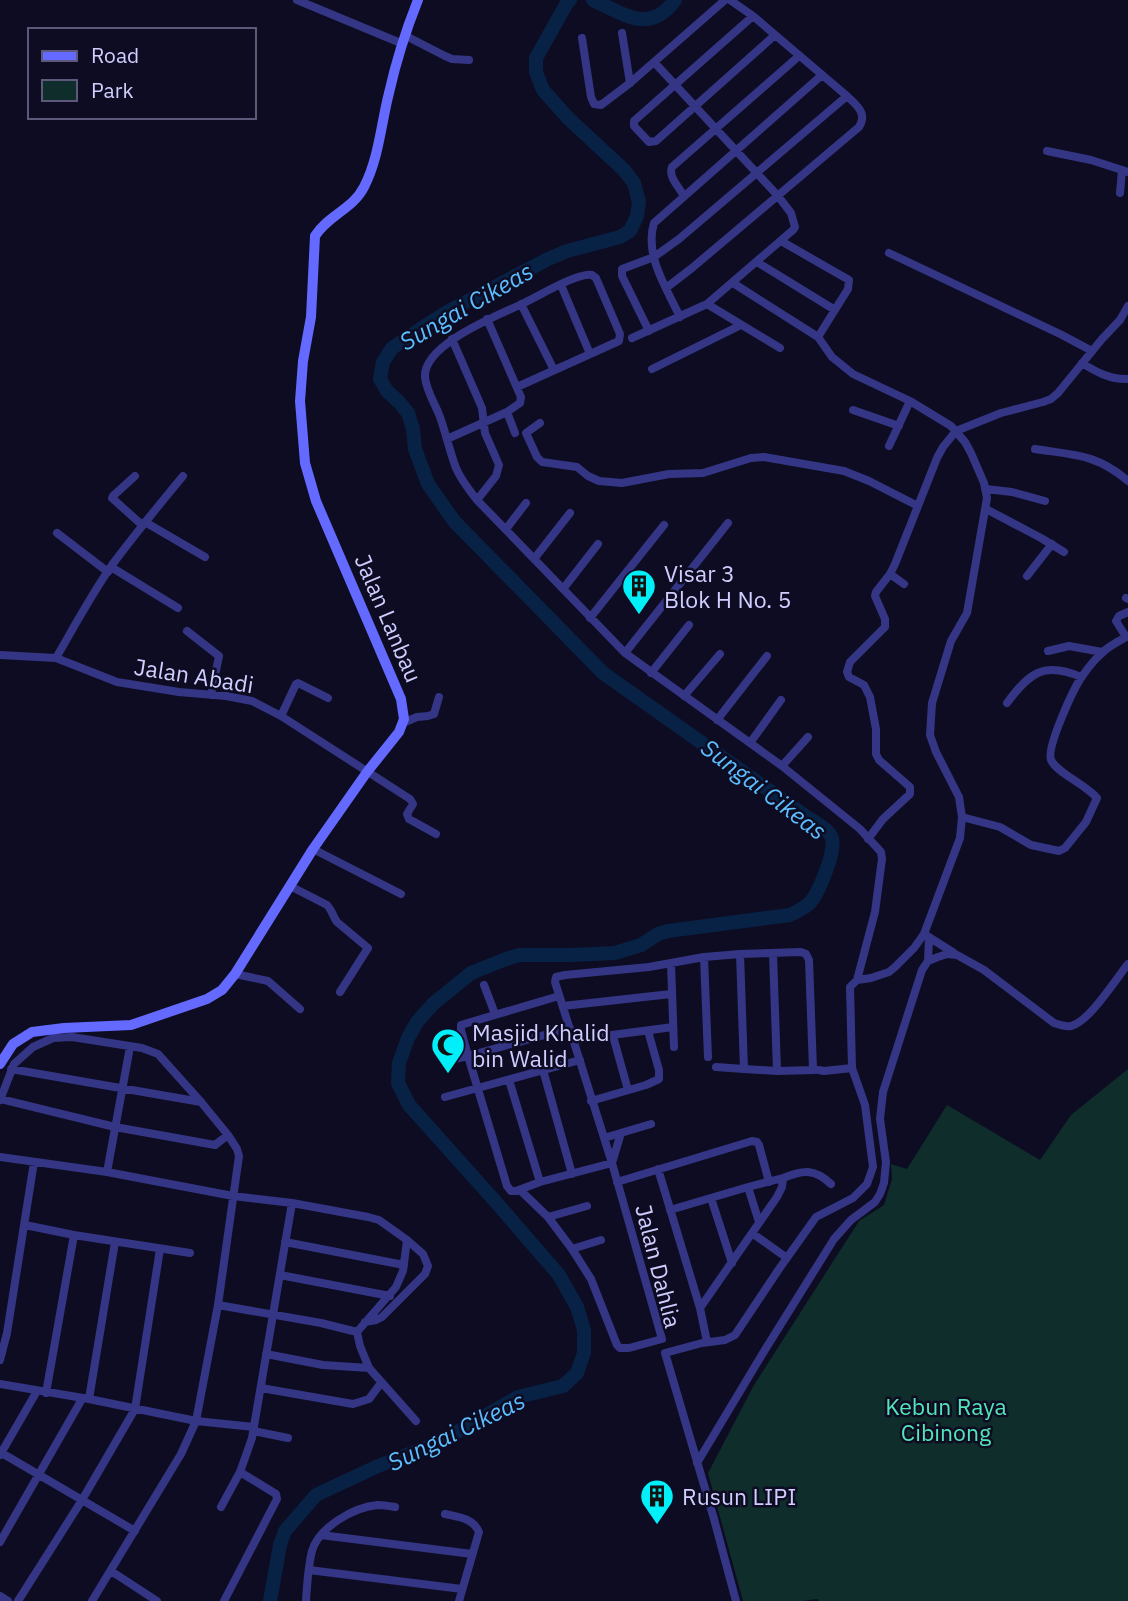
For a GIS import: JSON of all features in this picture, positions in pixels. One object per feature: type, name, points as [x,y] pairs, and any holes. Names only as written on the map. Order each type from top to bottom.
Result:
[{"type":"street","points":[[297,0],[453,59],[469,61]]},
{"type":"street","name":"Jalan Lanbau","points":[[403,723],[403,708],[396,687],[316,501],[302,447],[300,401],[303,361],[311,317],[316,236],[320,228],[354,201],[365,186],[374,160],[389,93],[418,0]]},
{"type":"street","points":[[582,38],[588,84],[594,104],[598,106],[630,83],[726,0],[753,16],[847,96],[862,113],[859,127],[666,288]]},
{"type":"street","points":[[753,16],[636,119],[634,125],[649,142],[653,142],[775,35]]},
{"type":"street","points":[[622,33],[630,83]]},
{"type":"street","points":[[684,196],[671,176],[670,170],[674,164],[799,56]]},
{"type":"street","points":[[632,338],[707,304],[793,230],[795,222],[778,196],[654,62]]},
{"type":"street","points":[[680,317],[654,257],[654,223],[822,75]]},
{"type":"street","points":[[649,331],[622,271],[624,268],[654,257],[679,239],[847,96]]},
{"type":"street","points":[[1047,151],[1091,160],[1125,171],[1120,193]]},
{"type":"street","points":[[781,241],[849,280],[848,289],[818,337]]},
{"type":"street","points":[[889,253],[1092,351]]},
{"type":"street","points":[[757,261],[835,310]]},
{"type":"street","points":[[517,387],[619,341],[620,334],[596,278],[592,275],[580,275],[487,319],[452,340],[432,359],[425,373],[425,381],[440,416],[456,468],[477,500],[625,653],[782,766],[845,817],[881,852],[875,912],[857,980]]},
{"type":"street","points":[[698,1463],[834,1239],[851,1220],[875,1202],[884,1183],[886,1161],[880,1119],[883,1092],[922,970],[928,961],[927,936],[960,838],[962,817],[959,797],[933,744],[930,735],[930,713],[951,641],[967,613],[986,509],[986,489],[971,453],[956,431],[943,420],[910,401],[853,374],[832,357],[818,337],[733,283]]},
{"type":"street","points":[[561,285],[590,354]]},
{"type":"street","points":[[521,304],[554,370]]},
{"type":"street","points":[[707,304],[780,348]]},
{"type":"street","points":[[868,839],[883,819],[910,794],[910,787],[879,760],[876,754],[876,729],[870,696],[864,685],[849,677],[847,672],[850,662],[885,627],[886,618],[875,596],[876,592],[890,574],[937,458],[956,431],[1001,413],[1051,399],[1120,320],[1128,306]]},
{"type":"street","points":[[447,439],[507,412],[520,403],[521,397],[487,319]]},
{"type":"street","points":[[652,369],[741,325]]},
{"type":"street","points":[[452,340],[482,408],[485,433],[499,465],[496,476],[477,500]]},
{"type":"street","points":[[1082,363],[1117,379],[1128,379]]},
{"type":"street","points":[[889,446],[910,401]]},
{"type":"street","points":[[853,410],[899,426]]},
{"type":"street","points":[[507,412],[515,433]]},
{"type":"street","points":[[540,423],[526,433],[542,462],[576,467],[599,481],[622,483],[669,474],[703,472],[751,458],[764,457],[844,471],[918,506]]},
{"type":"street","points":[[1035,449],[1086,457],[1103,463],[1128,481]]},
{"type":"street","points":[[135,476],[112,498],[144,524],[205,557]]},
{"type":"street","points":[[56,658],[109,569],[183,476]]},
{"type":"street","points":[[986,489],[1012,492],[1045,501]]},
{"type":"street","points":[[506,529],[526,503]]},
{"type":"street","points":[[986,509],[1063,552]]},
{"type":"street","points":[[534,559],[570,513]]},
{"type":"street","points":[[625,653],[728,523]]},
{"type":"street","points":[[590,618],[664,525]]},
{"type":"street","points":[[57,533],[109,569],[178,608]]},
{"type":"street","points":[[563,589],[598,544]]},
{"type":"street","points":[[1027,576],[1052,544]]},
{"type":"street","points":[[890,574],[904,584]]},
{"type":"street","points":[[962,817],[1000,827],[1031,845],[1052,851],[1065,848],[1086,822],[1097,800],[1086,787],[1056,767],[1049,756],[1051,746],[1081,677],[1102,652],[1127,637],[1116,621],[1118,616],[1128,612]]},
{"type":"street","points":[[651,673],[689,625]]},
{"type":"street","points":[[187,631],[219,656],[211,695]]},
{"type":"street","points":[[1048,651],[1069,646],[1102,652]]},
{"type":"street","name":"Jalan Abadi","points":[[0,654],[56,658],[117,682],[252,701],[281,716],[410,799],[413,804],[407,814],[409,819],[436,834]]},
{"type":"street","points":[[684,696],[720,654]]},
{"type":"street","points":[[717,720],[767,656]]},
{"type":"street","points":[[1007,703],[1026,681],[1045,670],[1059,669],[1081,677]]},
{"type":"street","points":[[281,716],[298,683],[328,698]]},
{"type":"street","points":[[0,1064],[13,1044],[32,1032],[131,1025],[207,999],[222,990],[235,974],[313,849],[367,772],[396,737],[403,723],[434,713],[439,697]]},
{"type":"street","points":[[750,743],[781,700]]},
{"type":"street","points":[[782,766],[807,737]]},
{"type":"street","points":[[313,849],[401,894]]},
{"type":"street","points":[[290,886],[327,905],[337,922],[368,948],[340,992]]},
{"type":"street","points":[[665,1353],[725,1340],[735,1335],[816,1217],[853,1198],[867,1184],[873,1171],[871,1137],[865,1105],[852,1068],[849,993],[851,984],[857,980],[881,975],[895,967],[927,936]]},
{"type":"street","points":[[927,936],[984,970],[1054,1023],[1068,1027],[1077,1024],[1093,1009],[1128,964]]},
{"type":"street","points":[[674,1047],[671,963],[704,957],[801,952],[808,956],[813,1066]]},
{"type":"street","points":[[774,953],[777,1071]]},
{"type":"street","points":[[740,954],[744,1069]]},
{"type":"street","points":[[928,961],[947,954],[957,955]]},
{"type":"street","points":[[704,957],[708,1057]]},
{"type":"street","name":"Jalan Dahlia","points":[[478,1089],[507,1186],[511,1191],[520,1190],[548,1217],[572,1249],[591,1279],[617,1345],[620,1348],[629,1348],[662,1339],[612,1163],[555,982],[560,975],[620,971],[671,963]]},
{"type":"street","points":[[235,974],[268,981],[300,1009]]},
{"type":"street","points":[[484,985],[495,1014]]},
{"type":"street","points":[[563,1006],[671,994]]},
{"type":"street","points":[[478,1089],[461,1025],[559,996]]},
{"type":"street","points":[[574,1041],[673,1027]]},
{"type":"street","points":[[446,1061],[570,1028]]},
{"type":"street","points":[[591,1101],[659,1079],[648,1031]]},
{"type":"street","points":[[613,1036],[628,1090]]},
{"type":"street","points":[[92,1601],[185,1446],[197,1421],[218,1305],[239,1156],[228,1135],[201,1102],[151,1050],[72,1037],[53,1038],[33,1047],[14,1064],[0,1100],[116,1127],[215,1145],[228,1135]]},
{"type":"street","points":[[107,1172],[130,1047]]},
{"type":"street","points":[[445,1097],[580,1060]]},
{"type":"street","points":[[716,1067],[777,1071],[813,1066],[824,1071],[852,1068]]},
{"type":"street","points":[[11,1069],[201,1102]]},
{"type":"street","points":[[543,1070],[572,1174]]},
{"type":"street","points":[[509,1080],[540,1182]]},
{"type":"street","points":[[604,1138],[651,1124]]},
{"type":"street","points":[[520,1190],[612,1163],[621,1133]]},
{"type":"street","points":[[617,1182],[755,1141],[759,1145],[769,1182]]},
{"type":"street","points":[[0,1157],[107,1172],[379,1220],[423,1254],[428,1271],[382,1317],[376,1321],[365,1322]]},
{"type":"street","points":[[0,1360],[34,1163]]},
{"type":"street","points":[[658,1169],[707,1342]]},
{"type":"street","points":[[670,1210],[801,1172],[816,1172],[831,1184]]},
{"type":"street","points":[[699,1308],[779,1193],[783,1178]]},
{"type":"street","points":[[748,1187],[759,1222]]},
{"type":"street","points":[[710,1198],[732,1264]]},
{"type":"street","points":[[221,1507],[248,1453],[292,1203]]},
{"type":"street","points":[[548,1217],[587,1206]]},
{"type":"street","points":[[25,1225],[190,1253]]},
{"type":"street","points":[[752,1233],[788,1258]]},
{"type":"street","points":[[47,1393],[74,1235]]},
{"type":"street","points":[[407,1240],[400,1279],[390,1296],[357,1332],[359,1346],[369,1368],[416,1421]]},
{"type":"street","points":[[572,1249],[601,1241]]},
{"type":"street","points":[[0,1542],[85,1399],[115,1242]]},
{"type":"street","points":[[285,1242],[404,1265]]},
{"type":"street","points":[[18,1601],[135,1409],[160,1249]]},
{"type":"street","points":[[280,1275],[390,1296]]},
{"type":"street","points":[[218,1305],[357,1332]]},
{"type":"street","points":[[662,1339],[736,1601]]},
{"type":"street","points":[[266,1354],[315,1364],[369,1368]]},
{"type":"street","points":[[261,1388],[353,1404],[369,1399],[382,1383]]},
{"type":"street","points":[[0,1384],[253,1429],[288,1438]]},
{"type":"street","points":[[37,1391],[1,1454],[135,1531]]},
{"type":"street","points":[[224,1601],[278,1499],[276,1494],[240,1472]]},
{"type":"street","points":[[306,1601],[312,1551],[321,1535],[348,1515],[366,1508],[378,1505],[395,1507]]},
{"type":"street","points":[[445,1514],[472,1522],[479,1532],[459,1601]]},
{"type":"street","points":[[321,1535],[472,1554]]},
{"type":"street","points":[[309,1570],[462,1589]]},
{"type":"street","points":[[111,1571],[156,1601]]},
{"type":"street","points":[[0,1596],[8,1601]]},
{"type":"green space","name":"Kebun Raya Cibinong","points":[[1128,1069],[1128,1601],[743,1601],[708,1473],[754,1385],[859,1221],[884,1205],[892,1179],[891,1164],[907,1169],[947,1105],[1040,1160],[1071,1115]]},
{"type":"waterway","name":"Sungai Cikeas","points":[[270,1601],[285,1531],[316,1495],[378,1466],[438,1443],[518,1397],[563,1386],[577,1373],[584,1353],[584,1330],[577,1307],[559,1275],[409,1105],[398,1083],[399,1063],[417,1022],[433,1004],[471,973],[519,955],[615,953],[641,945],[668,931],[790,915],[813,899],[824,877],[832,849],[831,836],[822,827],[603,673],[454,521],[428,484],[415,449],[408,413],[387,391],[380,379],[383,362],[392,348],[449,311],[548,259],[620,237],[630,231],[637,216],[639,202],[634,183],[543,90],[536,72],[536,58],[570,0]]},
{"type":"waterway","name":"Sungai Cikeas","points":[[593,0],[626,15],[646,19],[666,11],[675,0]]},
{"type":"place","name":"Visar 3 Blok H No. 5","points":[[639,616]]},
{"type":"place","name":"Masjid Khalid bin Walid","points":[[448,1075]]},
{"type":"place","name":"Rusun LIPI","points":[[657,1526]]}]
